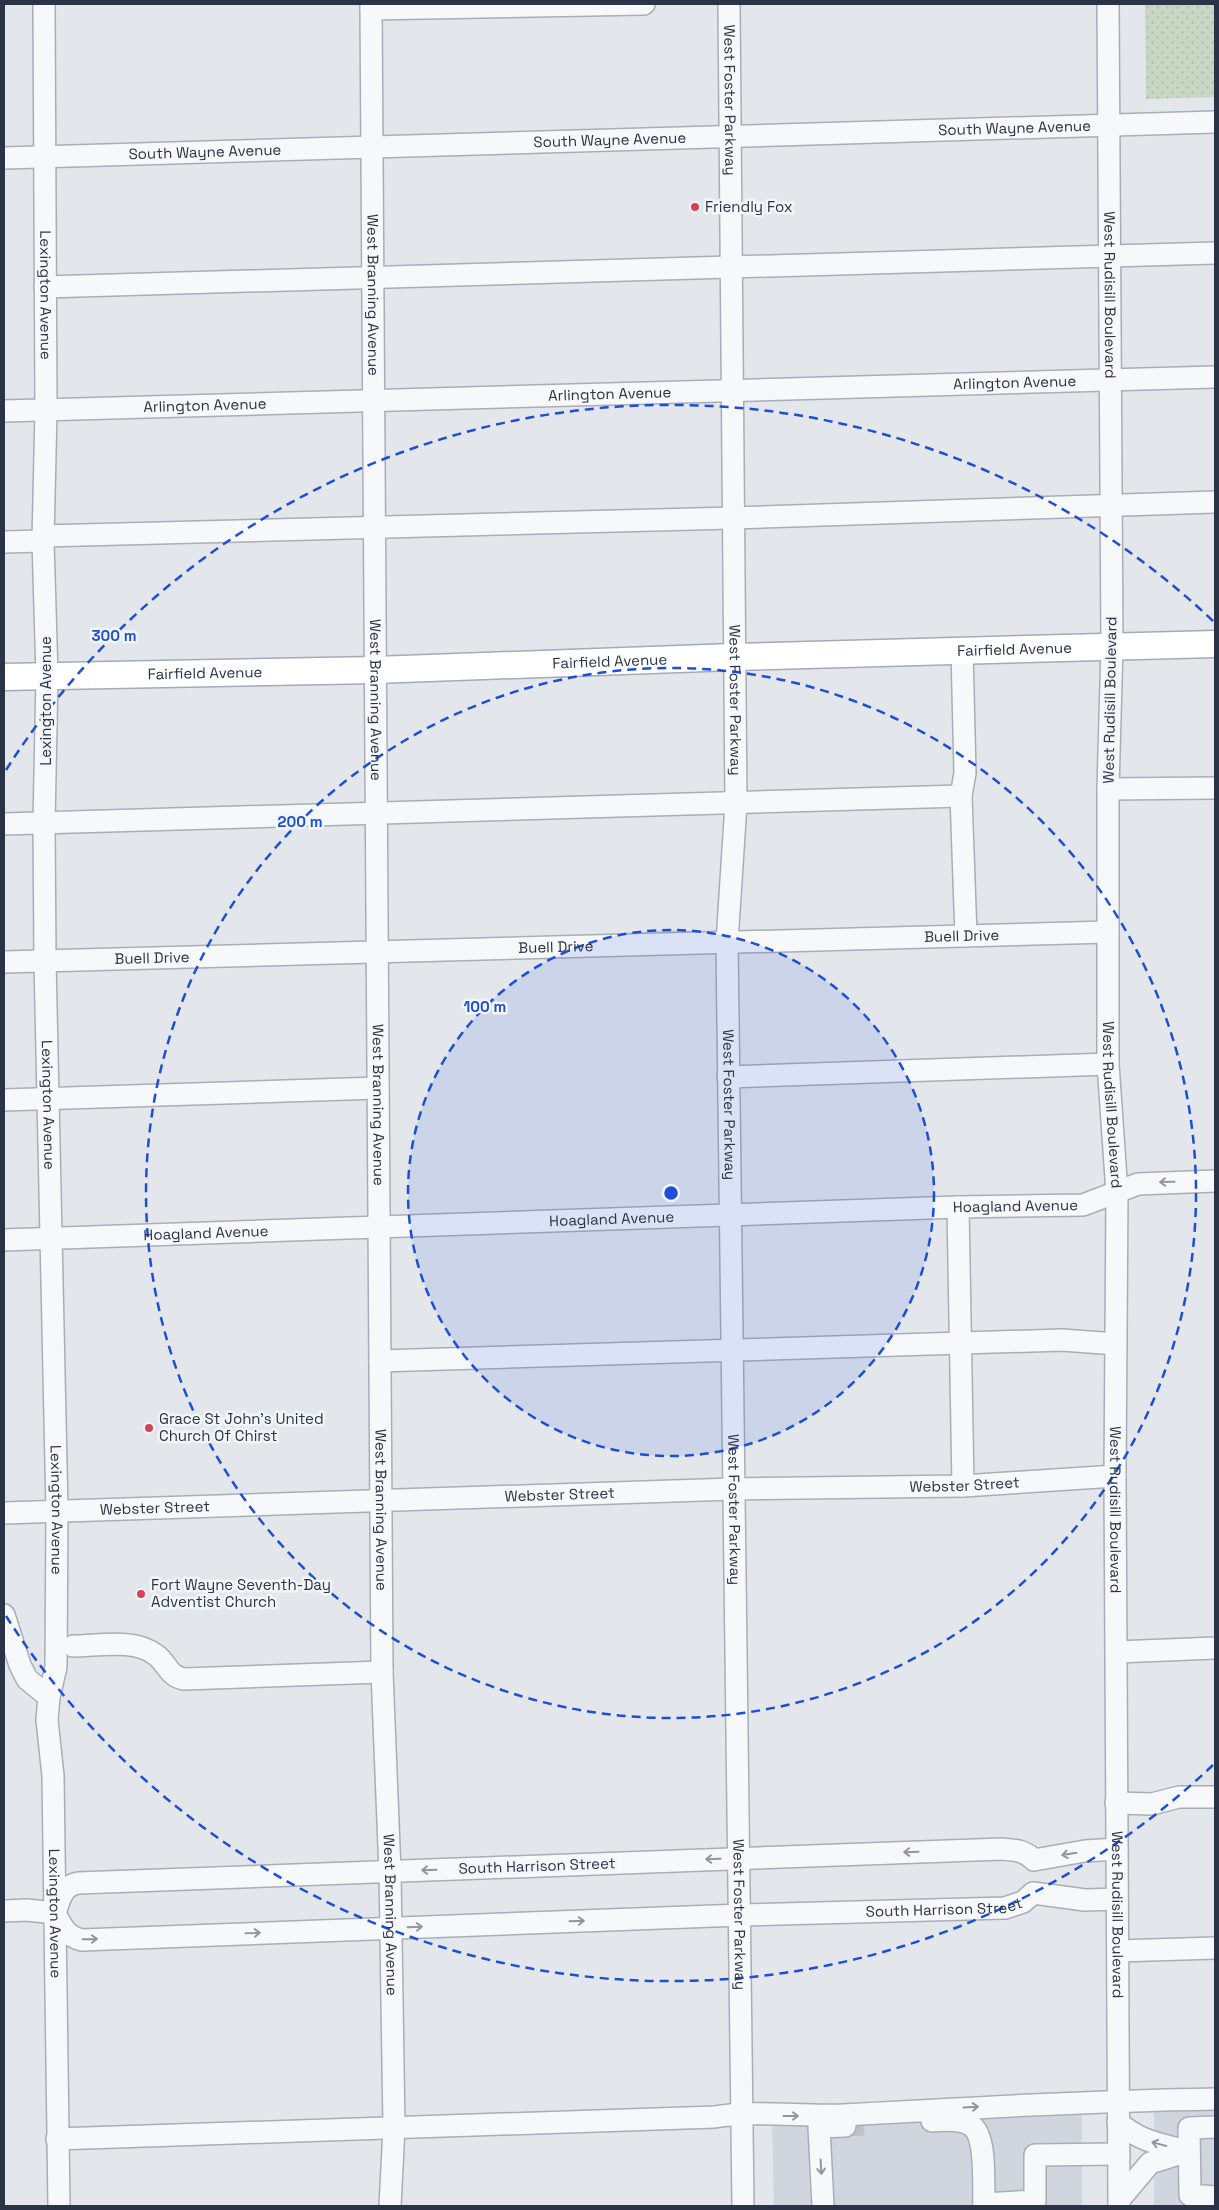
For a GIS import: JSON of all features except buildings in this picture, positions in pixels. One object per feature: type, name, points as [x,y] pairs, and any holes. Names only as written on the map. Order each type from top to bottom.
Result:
[{"type":"main road","name":"Fairfield Avenue","points":[[4,677],[375,670],[733,657],[1215,644]]},
{"type":"street","name":"Lexington Avenue","points":[[44,4],[46,410],[43,538],[47,676],[44,823],[45,961],[56,1510],[56,1667],[49,1698],[48,1720],[53,1776],[59,2206]]},
{"type":"street","points":[[371,6],[644,4]]},
{"type":"street","name":"West Foster Parkway","points":[[729,4],[733,657],[736,804],[727,942],[731,1350],[741,1915],[743,2206]]},
{"type":"street","name":"West Rudisill Boulevard","points":[[1108,4],[1112,646],[1108,789],[1108,1064],[1118,1193],[1115,1476],[1119,2203]]},
{"type":"street","name":"West Branning Avenue","points":[[371,6],[382,1672],[390,1872],[394,2128],[390,2206]]},
{"type":"street","name":"South Wayne Avenue","points":[[4,158],[1215,122]]},
{"type":"street","points":[[45,287],[1215,253]]},
{"type":"street","name":"Arlington Avenue","points":[[4,411],[1215,378]]},
{"type":"street","points":[[4,542],[43,538],[1215,502]]},
{"type":"street","points":[[962,650],[965,773],[961,796],[966,936]]},
{"type":"street","points":[[1108,789],[1215,788]]},
{"type":"street","points":[[4,824],[961,796]]},
{"type":"street","name":"Buell Drive","points":[[4,962],[1108,932]]},
{"type":"street","points":[[728,1077],[1108,1064]]},
{"type":"street","points":[[4,1100],[378,1088]]},
{"type":"street","name":"Hoagland Avenue","points":[[4,1240],[958,1207],[1083,1205],[1138,1184],[1215,1181]]},
{"type":"street","points":[[958,1207],[963,1486]]},
{"type":"street","points":[[380,1361],[959,1345],[1062,1340],[1116,1344]]},
{"type":"street","name":"Webster Street","points":[[4,1513],[733,1489],[963,1486],[1115,1476]]},
{"type":"street","points":[[4,1615],[20,1665],[27,1678],[49,1698]]},
{"type":"street","points":[[73,1646],[132,1645],[155,1654],[174,1676],[184,1679],[382,1672]]},
{"type":"street","points":[[1117,1652],[1215,1648]]},
{"type":"street","points":[[1116,1803],[1152,1804],[1179,1797],[1215,1797]]},
{"type":"street","name":"South Harrison Street","points":[[1002,1849],[1019,1850],[1034,1860],[1036,1876],[1033,1893],[1023,1902],[1005,1908],[741,1915],[82,1940],[70,1936],[63,1929],[55,1913],[63,1892],[72,1884],[78,1883],[1002,1849]]},
{"type":"street","points":[[1034,1860],[1085,1851],[1117,1849]]},
{"type":"street","name":"South Harrison Street","points":[[1033,1893],[1085,1900],[1117,1899]]},
{"type":"street","points":[[4,1912],[27,1910],[55,1913]]},
{"type":"street","points":[[1118,1951],[1215,1948]]},
{"type":"street","points":[[820,2122],[1118,2101],[1215,2099]]},
{"type":"street","points":[[57,2139],[715,2117],[742,2112],[855,2125],[952,2120],[972,2126],[981,2138],[984,2205],[1035,2201],[1035,2155],[1119,2154]]},
{"type":"street","points":[[820,2122],[824,2206]]},
{"type":"street","points":[[1118,2122],[1130,2133],[1146,2140],[1188,2151]]},
{"type":"street","points":[[1215,2127],[1189,2128],[1188,2151],[1190,2195],[1215,2198]]},
{"type":"street","points":[[1119,2203],[1150,2163],[1188,2151]]},
{"type":"shaded area","points":[[1215,2105],[1215,2206],[1154,2206],[1154,2107]]},
{"type":"shaded area","points":[[1082,2108],[1082,2206],[774,2206],[772,2121]]},
{"type":"green space","points":[[1145,4],[1215,4],[1215,97],[1146,99]]},
{"type":"tunnel","points":[[846,2126],[864,2125]]},
{"type":"place","name":"Friendly Fox","points":[[695,207]]},
{"type":"place","name":"Grace St John's United Church Of Chirst","points":[[149,1428]]},
{"type":"place","name":"Fort Wayne Seventh-Day Adventist Church","points":[[141,1594]]}]
